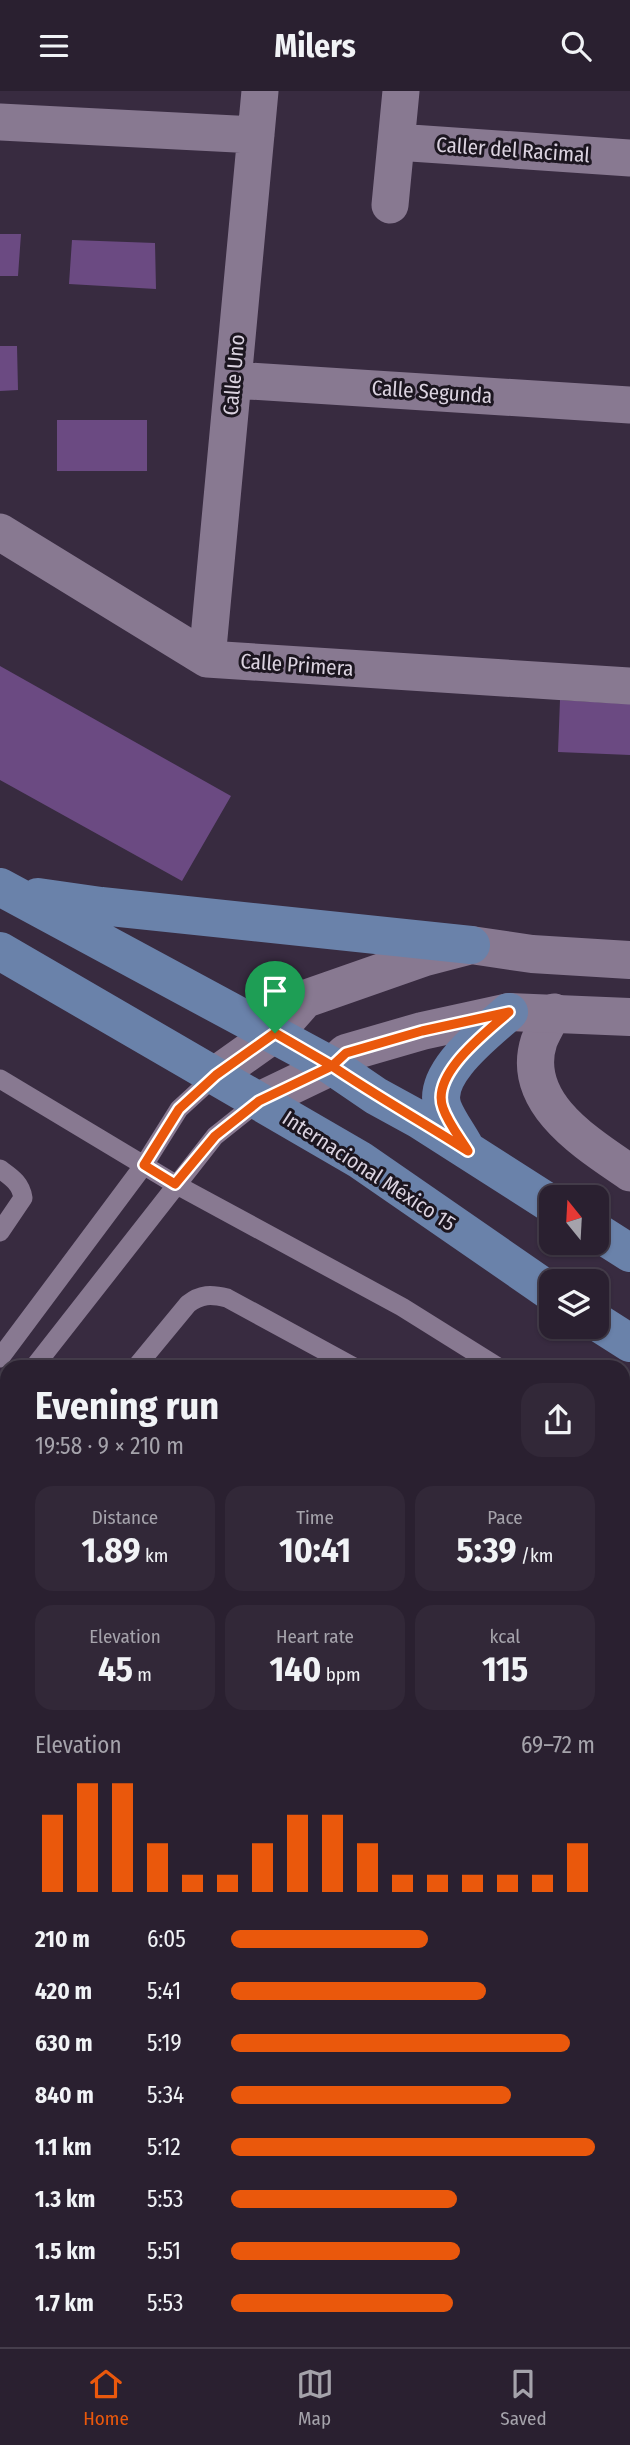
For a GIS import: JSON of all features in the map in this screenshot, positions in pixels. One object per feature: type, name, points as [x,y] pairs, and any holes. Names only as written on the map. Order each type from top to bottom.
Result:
[{"type":"main road","points":[[4,890],[101,906],[471,945],[532,954],[630,960]]},
{"type":"main road","points":[[4,890],[275,1033],[418,1119],[539,1196]]},
{"type":"main road","points":[[216,1075],[275,1033],[305,999],[425,957],[471,945]]},
{"type":"main road","name":"Internacional México 15","points":[[0,951],[360,1160],[539,1284]]},
{"type":"main road","points":[[468,1151],[442,1106],[443,1085],[455,1063],[509,1012]]},
{"type":"main road","points":[[259,1101],[332,1066],[346,1053],[432,1028],[509,1012],[630,1017]]},
{"type":"main road","points":[[609,1240],[630,1253]]},
{"type":"main road","points":[[609,1330],[630,1343]]},
{"type":"street","name":"Calle Uno","points":[[207,659],[260,91]]},
{"type":"street","points":[[390,205],[401,91]]},
{"type":"street","points":[[0,122],[256,135]]},
{"type":"street","name":"Caller del Racimal","points":[[396,142],[630,158]]},
{"type":"street","name":"Calle Segunda","points":[[233,380],[630,405]]},
{"type":"street","name":"Calle Primera","points":[[0,532],[207,659],[630,686]]},
{"type":"street","points":[[554,1012],[539,1042],[537,1063],[539,1082],[548,1102],[561,1120],[587,1143],[630,1173]]},
{"type":"lane","points":[[0,1358],[144,1165],[179,1109],[216,1075]]},
{"type":"lane","points":[[0,1079],[175,1184],[402,1307],[487,1360]]},
{"type":"lane","points":[[39,1360],[215,1136],[259,1101]]},
{"type":"lane","points":[[0,1169],[16,1181],[22,1189],[23,1198],[0,1232]]},
{"type":"lane","points":[[142,1360],[188,1304],[197,1297],[212,1294],[227,1298],[341,1360]]},
{"type":"building","points":[[0,234],[21,234],[18,276],[0,276]]},
{"type":"building","points":[[72,240],[155,243],[156,289],[69,284]]},
{"type":"building","points":[[0,346],[17,346],[18,390],[0,391]]},
{"type":"building","points":[[57,420],[147,420],[147,471],[57,471]]},
{"type":"building","points":[[0,666],[231,796],[182,881],[0,780]]},
{"type":"building","points":[[560,700],[630,704],[630,755],[558,752]]},
{"type":"route","points":[[275,1033],[216,1075],[179,1109],[144,1165],[175,1184],[215,1136],[259,1101],[332,1066],[376,1096],[468,1151],[442,1106],[443,1085],[455,1063],[509,1012],[422,1031],[346,1053],[332,1066],[275,1033]]}]
